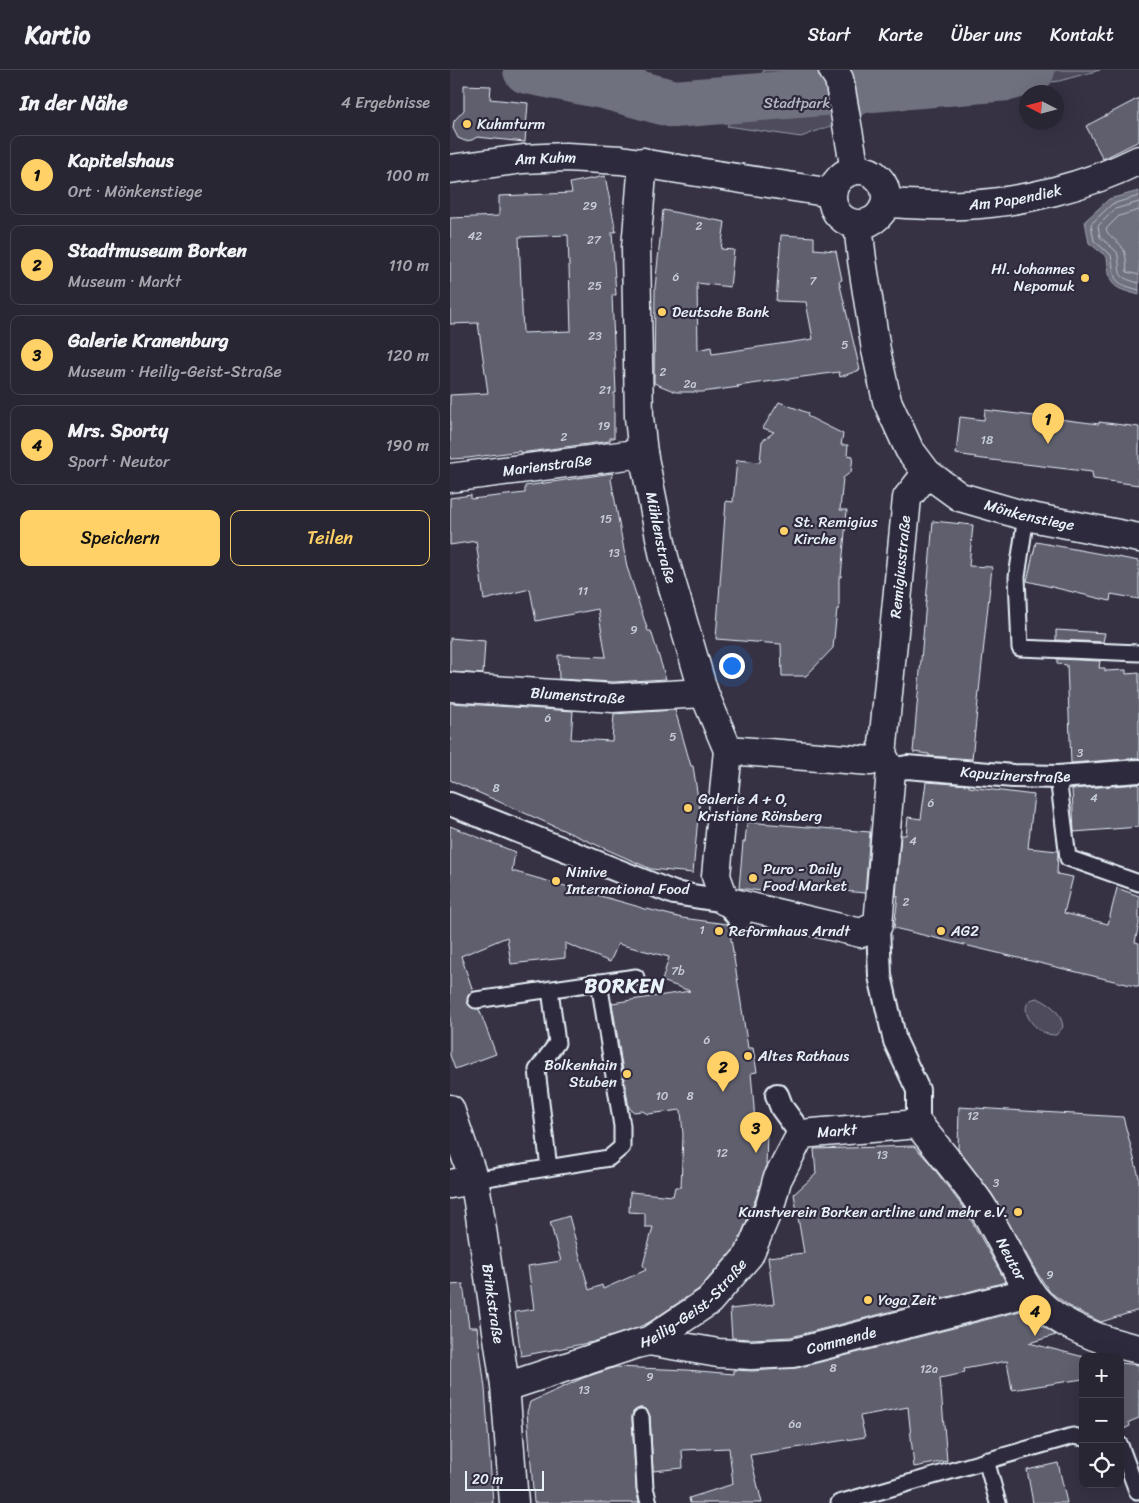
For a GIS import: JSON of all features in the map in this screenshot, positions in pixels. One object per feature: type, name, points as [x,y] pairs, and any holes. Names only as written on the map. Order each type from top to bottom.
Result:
[{"type":"street","points":[[834,70],[839,79],[849,130],[854,170]]},
{"type":"street","name":"Am Kuhm","points":[[450,169],[523,159],[557,158],[643,162]]},
{"type":"street","name":"Am Papendiek","points":[[886,203],[964,205],[1005,200],[1082,183],[1139,160]]},
{"type":"street","points":[[643,162],[832,193]]},
{"type":"street","name":"Mühlenstraße","points":[[643,162],[636,248],[639,417],[643,453],[664,558],[704,693],[728,750],[716,876],[732,910]]},
{"type":"street","points":[[854,170],[872,172],[884,185],[887,194],[884,210],[873,221],[866,224],[849,223],[835,211],[832,202],[832,193],[839,178],[854,170]]},
{"type":"street","points":[[858,225],[876,350],[887,400],[909,449],[927,473]]},
{"type":"street","name":"Marienstraße","points":[[450,478],[643,453]]},
{"type":"street","name":"Mönkenstiege","points":[[927,473],[960,497],[1026,516],[1139,538]]},
{"type":"street","name":"Remigiusstraße","points":[[878,925],[886,763],[907,498],[927,473]]},
{"type":"street","name":"Blumenstraße","points":[[450,687],[613,698],[704,693]]},
{"type":"street","name":"Kapuzinerstraße","points":[[728,750],[871,761],[908,768],[1013,776],[1058,777],[1139,771]]},
{"type":"street","points":[[450,804],[674,893],[732,910],[861,933],[878,925],[880,976],[895,1041],[918,1090],[918,1124]]},
{"type":"street","name":"Markt","points":[[777,1096],[782,1108],[801,1134],[918,1124]]},
{"type":"street","name":"Brinkstraße","points":[[450,1109],[462,1182],[505,1385],[514,1503]]},
{"type":"street","name":"Neutor","points":[[918,1124],[979,1202],[1030,1292],[1045,1309],[1066,1323],[1123,1346],[1139,1349]]},
{"type":"street","name":"Heilig-Geist-Straße","points":[[505,1385],[649,1341],[709,1301],[749,1255],[771,1203],[777,1180],[801,1134]]},
{"type":"street","name":"Commende","points":[[649,1341],[718,1353],[751,1355],[793,1353],[1030,1292]]},
{"type":"lane","points":[[1026,516],[1018,577],[1020,648],[1139,653]]},
{"type":"lane","points":[[1058,777],[1068,858],[1139,883]]},
{"type":"lane","points":[[476,1000],[636,977]]},
{"type":"lane","points":[[462,1182],[608,1158],[622,1147],[622,1126],[600,982]]},
{"type":"lane","points":[[549,1168],[537,1070],[557,1043],[550,989]]},
{"type":"lane","points":[[640,1417],[645,1488],[649,1503]]},
{"type":"lane","points":[[839,1503],[1073,1436],[1079,1437]]},
{"type":"lane","points":[[1124,1456],[1137,1491]]},
{"type":"lane","points":[[986,1460],[998,1503]]},
{"type":"green space","name":"Stadtpark","points":[[764,70],[1100,70],[1059,81],[889,104],[801,137],[727,126]]},
{"type":"green space","points":[[1037,998],[1047,1003],[1058,1013],[1063,1027],[1056,1035],[1040,1030],[1029,1018],[1026,1012],[1027,1006],[1030,1001]]},
{"type":"water","points":[[1139,191],[1139,295],[1122,290],[1113,284],[1109,274],[1107,257],[1089,243],[1085,221],[1109,199]]},
{"type":"building","points":[[464,85],[491,86],[490,99],[528,103],[525,142],[477,137],[465,141],[458,138],[453,128],[454,121],[464,110]]},
{"type":"building","points":[[1139,98],[1139,141],[1103,159],[1086,126]]},
{"type":"building","points":[[605,176],[616,232],[612,232],[616,295],[612,295],[616,393],[614,393],[614,438],[610,438],[610,441],[520,453],[520,451],[450,459],[450,395],[488,393],[478,323],[450,324],[450,218],[499,216],[499,196],[572,193],[570,183]],"holes":[[[568,235],[571,331],[523,333],[519,237]]]},
{"type":"building","points":[[663,210],[725,222],[721,249],[734,250],[730,287],[697,283],[698,350],[711,347],[712,354],[813,339],[806,302],[776,301],[781,235],[814,237],[814,249],[836,251],[842,280],[839,281],[860,370],[840,377],[839,372],[702,392],[676,392],[654,383],[655,288]]},
{"type":"building","name":"St. Remigius Kirche","points":[[779,402],[808,413],[807,416],[843,434],[841,445],[848,445],[847,455],[853,456],[851,472],[843,478],[840,510],[847,510],[841,577],[839,577],[839,609],[837,609],[833,648],[806,676],[782,676],[781,644],[716,639],[726,501],[733,502],[737,460],[760,462],[762,441],[774,432],[763,428]]},
{"type":"building","points":[[985,410],[1139,427],[1139,485],[1093,479],[1092,472],[956,454],[960,417],[984,420]]},
{"type":"building","points":[[613,473],[611,479],[627,567],[648,631],[651,631],[666,679],[613,682],[559,679],[558,655],[606,657],[598,609],[536,621],[530,589],[484,600],[476,541],[450,545],[450,498],[471,495],[471,499],[525,493],[525,486]]},
{"type":"building","points":[[933,521],[973,525],[969,566],[992,567],[972,759],[929,756],[929,754],[913,752]]},
{"type":"building","points":[[1036,542],[1139,561],[1139,599],[1111,594],[1110,601],[1027,581]]},
{"type":"building","points":[[1056,630],[1105,633],[1103,642],[1056,640]]},
{"type":"building","points":[[450,638],[485,641],[483,674],[450,672]]},
{"type":"building","points":[[1057,659],[1100,661],[1099,668],[1105,668],[1105,671],[1126,670],[1126,674],[1139,673],[1139,758],[1071,763],[1067,665],[1057,664]]},
{"type":"building","points":[[450,703],[573,711],[571,739],[612,741],[614,714],[675,710],[691,766],[693,766],[701,817],[698,817],[693,873],[651,869],[450,780]]},
{"type":"building","points":[[926,782],[969,785],[969,787],[1034,795],[1028,848],[1058,851],[1057,874],[1073,877],[1064,913],[1108,924],[1117,888],[1139,896],[1139,924],[1135,942],[1139,943],[1139,987],[894,928],[898,896],[896,896],[901,835],[906,835],[908,817],[921,819]]},
{"type":"building","points":[[1139,784],[1139,827],[1074,832],[1072,789]]},
{"type":"building","points":[[747,822],[870,832],[865,893],[768,884],[761,891],[739,888],[743,842],[745,842]]},
{"type":"building","points":[[450,826],[515,852],[512,871],[647,910],[682,918],[727,924],[729,926],[748,1048],[753,1048],[757,1072],[751,1073],[755,1129],[767,1129],[766,1168],[736,1247],[699,1289],[648,1323],[637,1328],[593,1342],[521,1356],[515,1312],[534,1309],[528,1266],[561,1261],[550,1222],[569,1216],[589,1290],[602,1285],[603,1289],[646,1270],[643,1265],[653,1227],[645,1227],[645,1213],[629,1212],[630,1192],[673,1196],[675,1187],[681,1187],[683,1135],[681,1110],[648,1114],[642,1111],[634,1112],[629,1108],[612,1003],[690,991],[662,981],[669,957],[618,944],[610,962],[565,943],[565,958],[511,964],[507,937],[461,956],[473,991],[468,996],[467,1002],[472,1008],[479,1009],[496,1054],[455,1069],[450,1055]]},
{"type":"building","points":[[959,1107],[1123,1117],[1139,1177],[1139,1310],[1101,1322],[1072,1308],[1050,1292],[1037,1273],[992,1194],[958,1149]]},
{"type":"building","points":[[914,1146],[929,1162],[966,1211],[1006,1282],[791,1337],[732,1338],[730,1309],[774,1304],[768,1257],[804,1253],[794,1194],[816,1174],[814,1149]]},
{"type":"building","points":[[463,1284],[469,1327],[477,1327],[485,1388],[493,1503],[450,1503],[450,1285]]},
{"type":"building","points":[[1024,1310],[1056,1335],[1029,1343],[1079,1356],[1079,1380],[1012,1390],[1007,1361],[964,1369],[965,1373],[940,1378],[947,1461],[914,1467],[908,1407],[860,1416],[865,1437],[750,1455],[762,1503],[690,1503],[689,1498],[733,1484],[729,1448],[682,1450],[683,1468],[653,1471],[650,1416],[646,1409],[640,1408],[633,1412],[632,1418],[636,1489],[639,1503],[534,1503],[527,1412],[530,1402],[583,1378],[616,1367],[734,1374],[734,1370],[752,1371],[797,1368]]},
{"type":"building","points":[[1124,1363],[1139,1365],[1139,1418],[1129,1422],[1130,1426],[1124,1429]]},
{"type":"building","points":[[1058,1463],[1067,1503],[1033,1503],[1027,1470]]},
{"type":"waterway","points":[[527,70],[608,86],[674,104],[1008,77],[1031,70]]},
{"type":"place","name":"Kuhmturm","points":[[467,124]]},
{"type":"place","name":"Hl. Johannes Nepomuk","points":[[1085,278]]},
{"type":"place","name":"Deutsche Bank","points":[[662,312]]},
{"type":"place","name":"Kapitelshaus","points":[[1048,444]]},
{"type":"place","name":"St. Remigius Kirche","points":[[784,531]]},
{"type":"place","name":"Galerie A + O, Kristiane Rönsberg","points":[[688,808]]},
{"type":"place","name":"Puro - Daily Food Market","points":[[753,878]]},
{"type":"place","name":"Ninive International Food","points":[[556,881]]},
{"type":"place","name":"Reformhaus Arndt","points":[[719,931]]},
{"type":"place","name":"AG2","points":[[941,931]]},
{"type":"place","name":"Altes Rathaus","points":[[748,1056]]},
{"type":"place","name":"Bolkenhain Stuben","points":[[627,1074]]},
{"type":"place","name":"Stadtmuseum Borken","points":[[723,1092]]},
{"type":"place","name":"Galerie Kranenburg","points":[[756,1153]]},
{"type":"place","name":"Kunstverein Borken artline und mehr e.V.","points":[[1018,1212]]},
{"type":"place","name":"Yoga Zeit","points":[[868,1300]]},
{"type":"place","name":"Mrs. Sporty","points":[[1035,1336]]},
{"type":"district","name":"BORKEN","points":[[625,986]]}]
